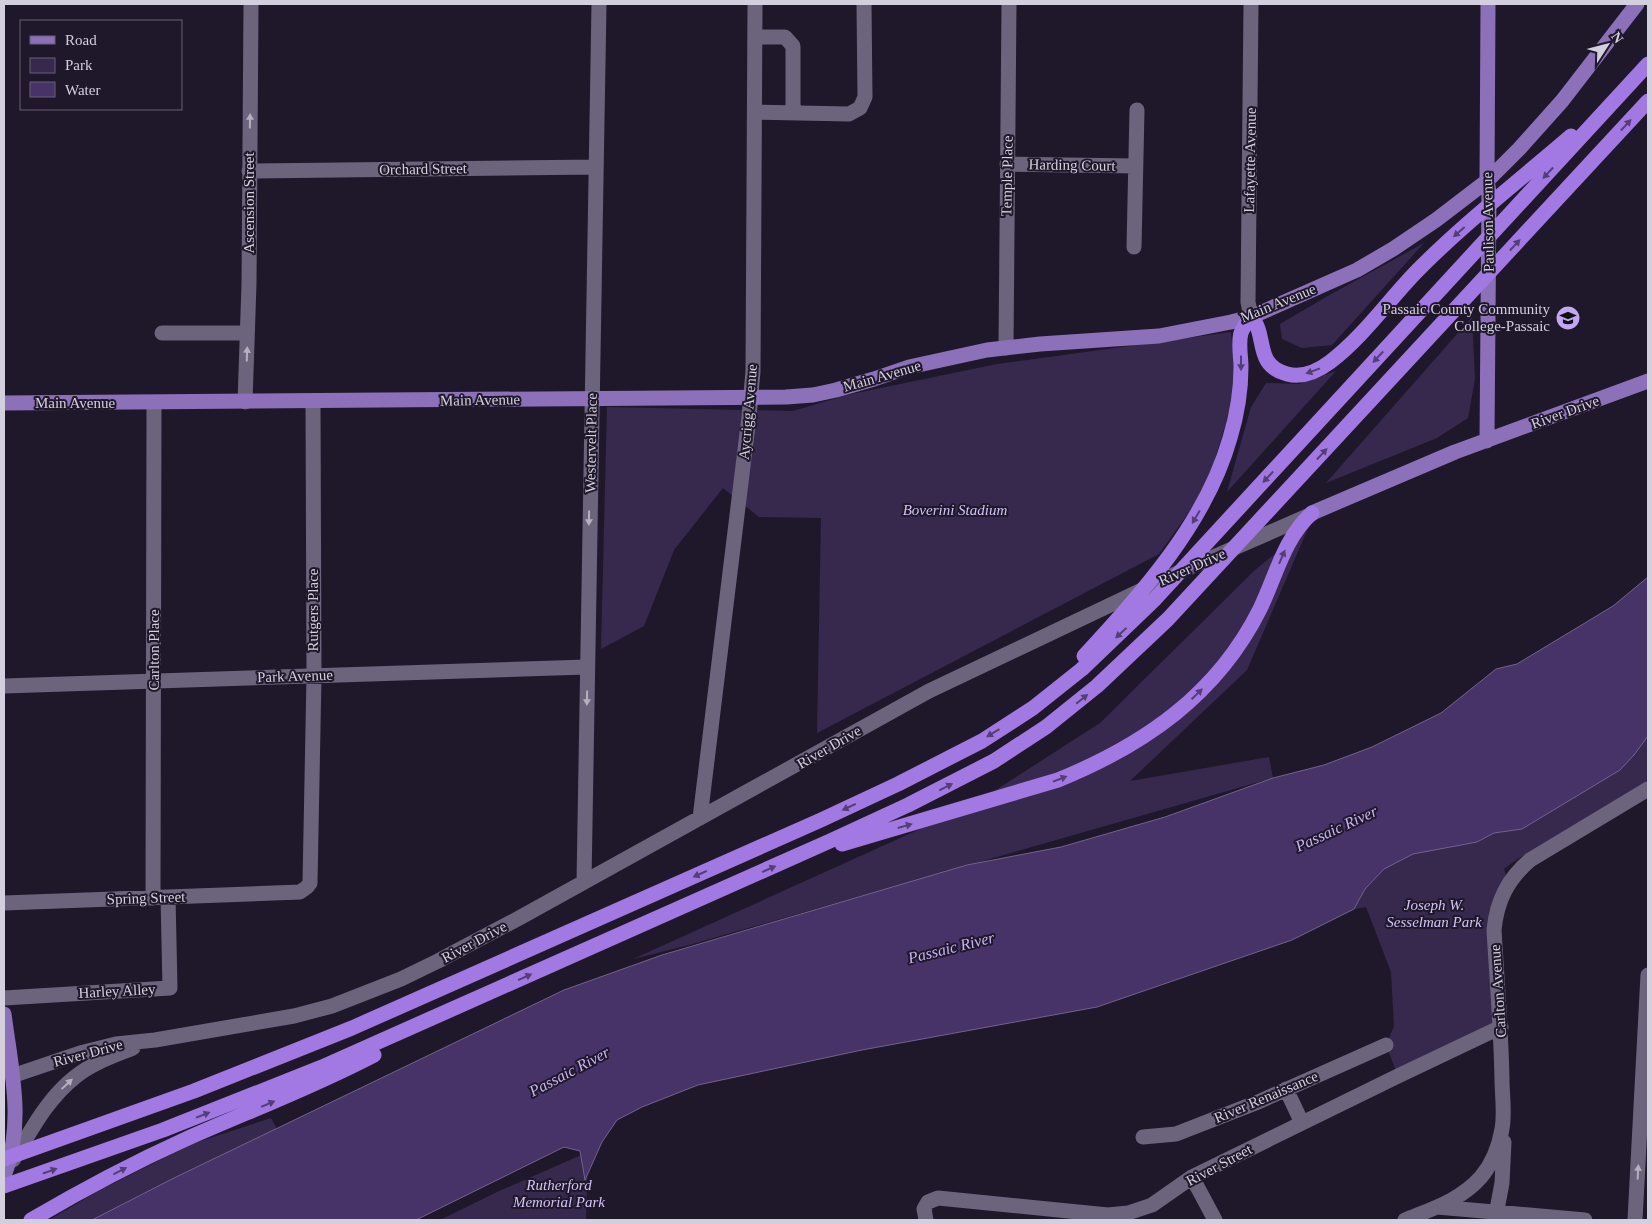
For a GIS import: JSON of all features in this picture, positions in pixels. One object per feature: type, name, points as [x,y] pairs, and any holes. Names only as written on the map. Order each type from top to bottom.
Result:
[{"type":"highway","points":[[4,1159],[194,1091],[352,1028],[821,820],[955,756],[1008,725],[1033,708],[1082,669],[1155,599],[1648,64]]},
{"type":"highway","points":[[1033,708],[1066,675],[1121,614],[1164,561],[1201,507],[1224,459],[1236,414],[1241,367],[1240,334],[1250,317],[1256,322],[1263,353],[1269,363],[1278,370],[1287,374],[1298,375],[1320,369],[1341,352],[1436,253],[1616,99]]},
{"type":"highway","points":[[4,1186],[122,1145],[243,1099],[363,1050],[790,859],[937,791],[994,761],[1046,727],[1122,665],[1212,573],[1648,101]]},
{"type":"highway","points":[[790,859],[1058,780],[1115,755],[1154,731],[1201,691],[1234,652],[1260,609],[1290,540],[1302,522],[1312,513]]},
{"type":"highway","points":[[31,1220],[133,1164],[194,1135],[332,1076],[480,997]]},
{"type":"highway","points":[[4,1152],[74,1135]]},
{"type":"main road","name":"Paulison Avenue","points":[[1487,441],[1488,4]]},
{"type":"main road","name":"Main Avenue","points":[[4,403],[313,402],[813,395],[874,379],[909,367],[987,350],[1159,336],[1250,317],[1364,266],[1488,186],[1562,101],[1637,4]]},
{"type":"main road","name":"River Drive","points":[[1312,513],[1455,452],[1648,381]]},
{"type":"main road","points":[[4,1014],[8,1078],[16,1129],[12,1153],[4,1176]]},
{"type":"street","name":"Ascension Street","points":[[245,402],[251,4]]},
{"type":"street","name":"Westervelt Place","points":[[584,882],[599,4]]},
{"type":"street","name":"Aycrigg Avenue","points":[[700,818],[753,372],[756,4]]},
{"type":"street","points":[[755,112],[849,114],[860,108],[864,97],[864,4]]},
{"type":"street","name":"Temple Place","points":[[1006,348],[1009,4]]},
{"type":"street","name":"Lafayette Avenue","points":[[1250,317],[1248,302],[1251,4]]},
{"type":"street","points":[[755,37],[785,37],[793,46],[793,113]]},
{"type":"street","name":"Harding Court","points":[[1134,247],[1137,110]]},
{"type":"street","name":"Harding Court","points":[[1008,164],[1136,166]]},
{"type":"street","name":"Orchard Street","points":[[249,171],[596,167]]},
{"type":"street","points":[[162,333],[247,333]]},
{"type":"street","name":"Rutgers Place","points":[[289,892],[300,892],[307,887],[312,878],[314,676],[313,402]]},
{"type":"street","name":"Carlton Place","points":[[153,898],[154,403]]},
{"type":"street","name":"River Drive","points":[[8,1078],[98,1048],[294,1016],[332,1006],[370,992],[438,961],[929,692],[1186,569],[1312,513]]},
{"type":"street","name":"Park Avenue","points":[[4,686],[587,667]]},
{"type":"street","name":"Carlton Avenue","points":[[1405,1220],[1456,1198],[1469,1189],[1492,1162],[1498,1147],[1503,1123],[1501,1027],[1494,930],[1501,897],[1508,883],[1518,870],[1530,860],[1648,789]]},
{"type":"street","name":"Spring Street","points":[[4,903],[289,892]]},
{"type":"street","name":"Harley Alley","points":[[4,998],[170,988],[168,897]]},
{"type":"street","points":[[1635,1220],[1648,975]]},
{"type":"street","name":"River Street","points":[[925,1215],[928,1202],[938,1198],[1108,1215],[1128,1213],[1152,1205],[1192,1177],[1501,1027]]},
{"type":"street","points":[[4,1176],[54,1098],[76,1076],[101,1061],[156,1040]]},
{"type":"street","name":"River Renaissance","points":[[1142,1137],[1176,1134],[1386,1045]]},
{"type":"street","points":[[1286,1089],[1302,1123]]},
{"type":"street","points":[[1496,1216],[1502,1183],[1503,1123]]},
{"type":"street","points":[[1192,1177],[1215,1220]]},
{"type":"street","points":[[1436,1207],[1496,1216],[1585,1220]]},
{"type":"green space","points":[[1424,243],[1332,345],[1302,348],[1282,339],[1280,324]]},
{"type":"green space","points":[[1472,317],[1475,379],[1468,418],[1437,438],[1326,483]]},
{"type":"green space","name":"Boverini Stadium","points":[[1231,332],[1236,388],[1207,487],[1159,554],[817,733],[821,518],[759,517],[723,488],[674,550],[644,626],[601,649],[607,407],[793,411],[847,395],[997,364]]},
{"type":"green space","points":[[1336,371],[1227,492],[1251,407],[1266,383],[1299,384]]},
{"type":"green space","points":[[1309,526],[1247,670],[1130,781],[1269,757],[1273,778],[689,945],[633,959],[971,806],[1100,723],[1255,570]]},
{"type":"green space","name":"Joseph W. Sesselman Park","points":[[1648,736],[1648,784],[1587,818],[1504,869],[1509,883],[1501,897],[1501,1027],[1398,1076],[1386,1045],[1394,1026],[1391,972],[1366,907],[1354,909],[1365,889],[1384,869],[1413,854],[1477,842],[1494,833],[1522,829],[1634,755]]},
{"type":"green space","points":[[271,1118],[277,1129],[92,1220],[49,1220],[100,1190],[192,1144]]},
{"type":"green space","name":"Rutherford Memorial Park","points":[[588,1152],[586,1220],[440,1220],[497,1192]]},
{"type":"water","name":"Passaic River","points":[[1648,577],[1648,736],[1620,770],[1522,829],[1494,833],[1477,842],[1413,854],[1384,869],[1365,889],[1354,909],[1292,940],[1097,1007],[862,1050],[698,1085],[642,1107],[617,1120],[602,1142],[585,1180],[580,1151],[564,1147],[416,1220],[92,1220],[174,1178],[564,990],[662,955],[967,865],[1061,847],[1165,817],[1273,778],[1324,765],[1372,747],[1441,713],[1496,669],[1517,664],[1613,606]]},
{"type":"place","name":"Passaic County Community College-Passaic","points":[[1568,318]]}]
